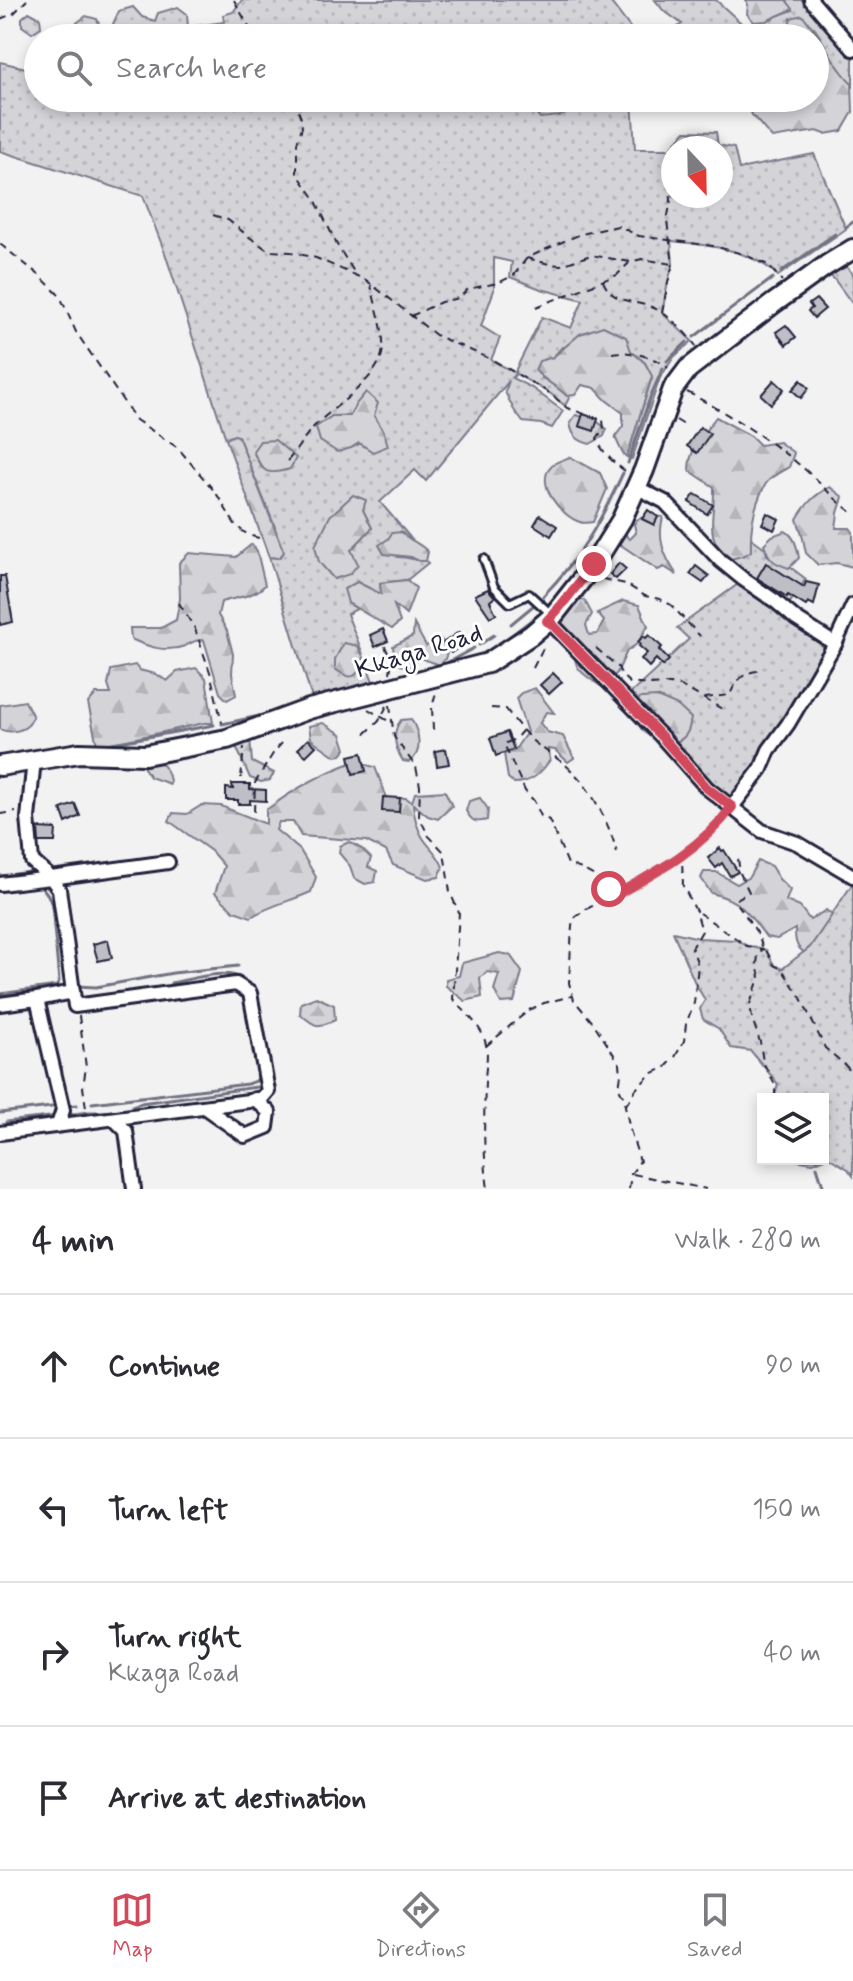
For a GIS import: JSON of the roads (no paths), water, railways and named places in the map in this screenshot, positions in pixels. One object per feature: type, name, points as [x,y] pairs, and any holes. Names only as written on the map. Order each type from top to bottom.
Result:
[{"type":"street","points":[[811,0],[853,49]]},
{"type":"street","name":"Kkaga Road","points":[[0,766],[79,753],[145,755],[227,739],[309,709],[394,694],[427,679],[488,663],[551,620],[586,574],[622,519],[663,413],[688,369],[790,291],[853,249]]},
{"type":"street","points":[[638,484],[665,502],[739,577],[835,644]]},
{"type":"street","points":[[732,807],[761,769],[769,750],[788,724],[835,644],[853,605]]},
{"type":"street","points":[[551,620],[707,788],[762,831],[797,843],[853,876]]},
{"type":"street","points":[[0,1133],[262,1098],[268,1091],[250,993],[236,984],[75,1006],[59,889],[32,861],[29,810],[34,760]]},
{"type":"street","points":[[0,884],[168,862]]},
{"type":"street","points":[[0,1004],[73,992]]},
{"type":"street","points":[[37,999],[63,1110],[58,1125]]},
{"type":"street","points":[[204,1107],[245,1136],[267,1127],[269,1112],[255,1099]]},
{"type":"street","points":[[126,1131],[135,1116]]},
{"type":"street","points":[[114,1119],[126,1131],[134,1189]]},
{"type":"lane","points":[[484,559],[494,587],[510,603],[529,594],[551,620]]},
{"type":"waterway","points":[[819,0],[840,24]]},
{"type":"waterway","points":[[846,227],[853,222]]},
{"type":"waterway","points":[[781,272],[835,234]]},
{"type":"waterway","points":[[813,262],[830,251]]},
{"type":"waterway","points":[[739,318],[794,277]]},
{"type":"waterway","points":[[694,337],[773,278]]},
{"type":"waterway","points":[[667,361],[687,342]]},
{"type":"waterway","points":[[628,463],[663,368]]},
{"type":"waterway","points":[[543,596],[589,538],[623,473]]},
{"type":"waterway","points":[[546,607],[568,583]]},
{"type":"waterway","points":[[511,624],[534,605]]},
{"type":"waterway","points":[[493,649],[538,615]]},
{"type":"waterway","points":[[479,645],[494,635]]},
{"type":"waterway","points":[[441,666],[474,648]]},
{"type":"waterway","points":[[222,724],[273,713]]},
{"type":"waterway","points":[[103,745],[214,725]]},
{"type":"waterway","points":[[48,871],[96,866]]},
{"type":"waterway","points":[[0,876],[31,872]]},
{"type":"waterway","points":[[0,994],[57,986],[59,981],[52,905],[39,883]]},
{"type":"waterway","points":[[76,986],[96,987],[173,973],[238,966]]},
{"type":"waterway","points":[[171,983],[227,974],[244,979],[246,985]]},
{"type":"waterway","points":[[92,1103],[247,1084],[256,1081],[259,1076]]},
{"type":"waterway","points":[[130,1112],[132,1106],[141,1103],[264,1086]]},
{"type":"waterway","points":[[67,1106],[77,1105]]},
{"type":"waterway","points":[[0,1113],[60,1106]]},
{"type":"waterway","points":[[66,1115],[114,1112]]},
{"type":"waterway","points":[[6,1122],[58,1116]]},
{"type":"waterway","points":[[817,1167],[824,1189]]},
{"type":"waterway","points":[[126,1176],[128,1189]]}]
